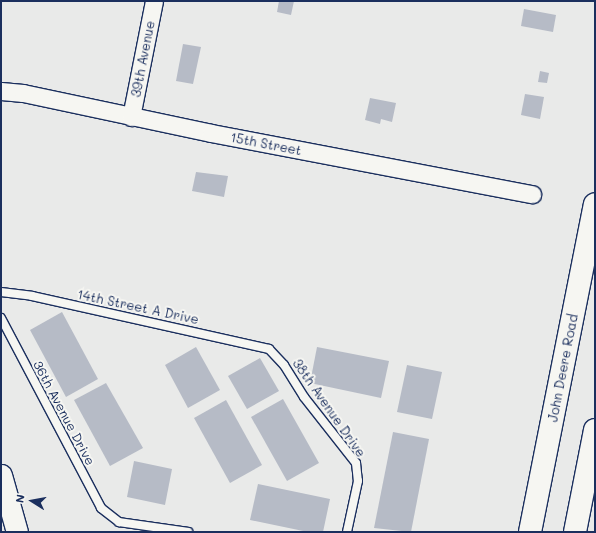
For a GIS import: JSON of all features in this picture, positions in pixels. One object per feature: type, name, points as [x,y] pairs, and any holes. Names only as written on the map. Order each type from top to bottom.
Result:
[{"type":"highway","name":"John Deere Road","points":[[530,532],[595,204]]},
{"type":"highway","points":[[575,532],[595,430]]},
{"type":"street","name":"39th Avenue","points":[[131,117],[154,1]]},
{"type":"street","name":"15th Street","points":[[1,91],[23,93],[131,117],[532,194]]},
{"type":"street","points":[[1,475],[17,532]]},
{"type":"lane","name":"14th Street A Drive","points":[[1,292],[32,296],[269,349]]},
{"type":"lane","name":"36th Avenue Drive","points":[[1,318],[94,496],[110,517],[120,522],[188,532]]},
{"type":"lane","name":"38th Avenue Drive","points":[[269,349],[284,365],[304,397],[356,463],[358,481],[347,532]]},
{"type":"building","points":[[279,1],[294,1],[291,15],[277,12]]},
{"type":"building","points":[[524,9],[556,15],[553,32],[521,26]]},
{"type":"building","points":[[183,44],[201,47],[193,84],[176,81]]},
{"type":"building","points":[[540,71],[549,73],[547,83],[538,82]]},
{"type":"building","points":[[525,94],[544,97],[540,119],[521,115]]},
{"type":"building","points":[[370,98],[396,103],[392,122],[381,119],[380,124],[365,120]]},
{"type":"building","points":[[196,172],[228,176],[224,197],[192,191]]},
{"type":"building","points":[[62,312],[98,379],[66,397],[30,330]]},
{"type":"building","points":[[196,347],[220,390],[188,408],[165,365]]},
{"type":"building","points":[[317,347],[389,361],[381,398],[310,383]]},
{"type":"building","points":[[260,358],[279,391],[247,409],[228,376]]},
{"type":"building","points":[[407,365],[442,372],[432,419],[397,412]]},
{"type":"building","points":[[106,383],[143,448],[110,466],[74,400]]},
{"type":"building","points":[[283,399],[319,463],[287,481],[251,417]]},
{"type":"building","points":[[226,400],[262,465],[230,483],[194,418]]},
{"type":"building","points":[[393,432],[429,439],[411,532],[374,528]]},
{"type":"building","points":[[134,461],[172,469],[165,505],[127,497]]},
{"type":"building","points":[[258,484],[330,499],[323,532],[308,532],[250,520]]}]
